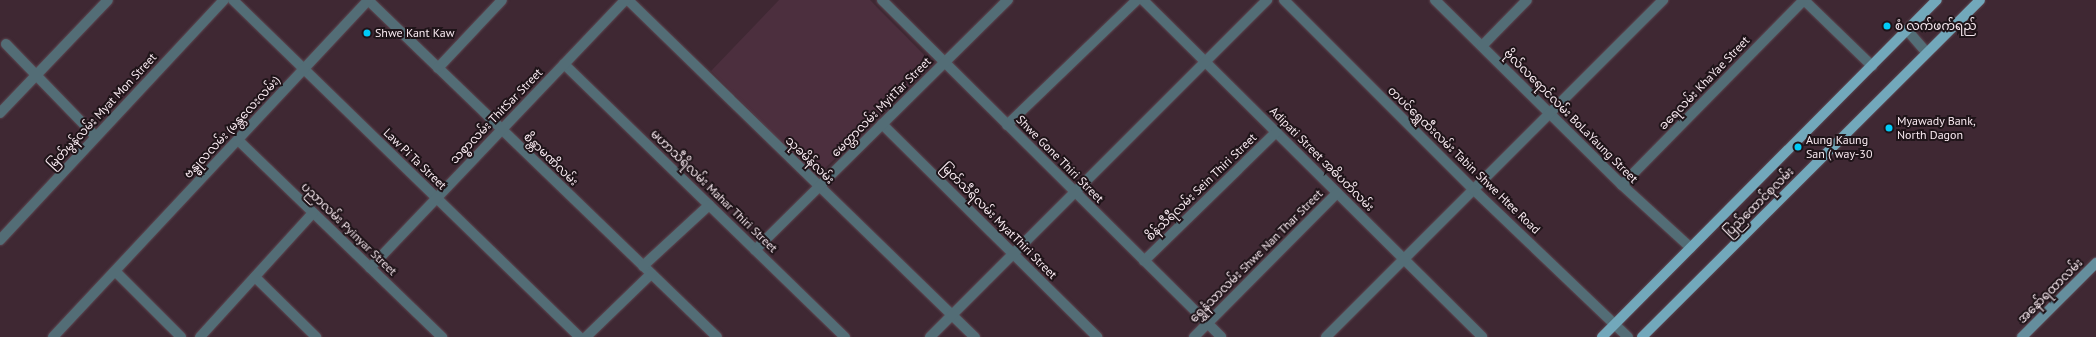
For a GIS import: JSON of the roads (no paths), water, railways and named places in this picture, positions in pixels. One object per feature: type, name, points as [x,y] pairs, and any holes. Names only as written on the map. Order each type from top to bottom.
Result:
[{"type":"main road","name":"ပြည်ထောင်စုလမ်း","points":[[1602,337],[1937,0]]},
{"type":"main road","name":"ပြည်ထောင်စုလမ်း","points":[[1642,337],[1980,0]]},
{"type":"main road","name":"အနော်ရထာလမ်း","points":[[2022,337],[2096,263]]},
{"type":"street","points":[[0,112],[108,0]]},
{"type":"street","name":"မြတ်မွန်လမ်း Myat Mon Street","points":[[0,240],[224,0]]},
{"type":"street","name":"Law Pi Ta Street","points":[[233,0],[579,337]]},
{"type":"street","name":"ဗန္ဓုလလမ်း (မန္တလေးလမ်း)","points":[[53,337],[116,272],[368,0]]},
{"type":"street","name":"စိန္တာမဏိလမ်း","points":[[368,0],[717,337]]},
{"type":"street","points":[[438,68],[502,0]]},
{"type":"street","name":"သစ္စာလမ်း ThitSar Street","points":[[370,268],[625,0]]},
{"type":"street","name":"သုခမိန်လမ်း","points":[[628,0],[818,187],[975,337]]},
{"type":"street","name":"Shwe Gone Thiri Street","points":[[882,0],[1221,337]]},
{"type":"street","name":"မေတ္တာလမ်း MyitTar Street","points":[[756,250],[1008,0]]},
{"type":"street","points":[[1007,125],[1137,0]]},
{"type":"street","name":"Adipati Street အဓိပတိလမ်း","points":[[1143,0],[1404,259],[1477,335]]},
{"type":"street","points":[[930,337],[1267,0]]},
{"type":"street","name":"တပင်ရွှေထီးလမ်း Tabin Shwe Htee Road","points":[[1284,0],[1474,190],[1628,337]]},
{"type":"street","name":"ဗိုလ်လရောင်လမ်း BoLaYaung Street","points":[[1435,0],[1622,185],[1691,248]]},
{"type":"street","points":[[1482,46],[1527,0]]},
{"type":"street","points":[[1326,337],[1664,0]]},
{"type":"street","points":[[1804,0],[1872,66]]},
{"type":"street","name":"ခရေလမ်း KhaYae Street","points":[[1622,185],[1804,0]]},
{"type":"street","points":[[1907,30],[1927,53]]},
{"type":"street","points":[[6,44],[35,76],[96,137]]},
{"type":"street","name":"မဟာသီရိလမ်း Mahar Thiri Street","points":[[564,64],[845,337]]},
{"type":"street","name":"မြတ်သီရိလမ်း MyatThiri Street","points":[[882,124],[1097,337]]},
{"type":"street","name":"စိန်သီရီလမ်း Sein Thiri Street","points":[[1144,261],[1276,132]]},
{"type":"street","name":"ပညာလမ်း Pyinyar Street","points":[[238,140],[442,337]]},
{"type":"street","name":"ရွှေနံသာလမ်း Shwe Nan Thar Street","points":[[1194,337],[1337,193]]},
{"type":"street","points":[[644,266],[709,205]]},
{"type":"street","points":[[200,337],[313,213]]},
{"type":"street","points":[[116,272],[181,337]]},
{"type":"street","points":[[586,337],[651,274]]},
{"type":"street","points":[[255,277],[316,337]]},
{"type":"place","name":"စံ လက်ဖက်ရည်","points":[[1887,26]]},
{"type":"place","name":"Shwe Kant Kaw","points":[[367,33]]},
{"type":"place","name":"Myawady Bank, North Dagon","points":[[1889,128]]},
{"type":"place","name":"Aung Kaung San ( way-30","points":[[1798,147]]}]
